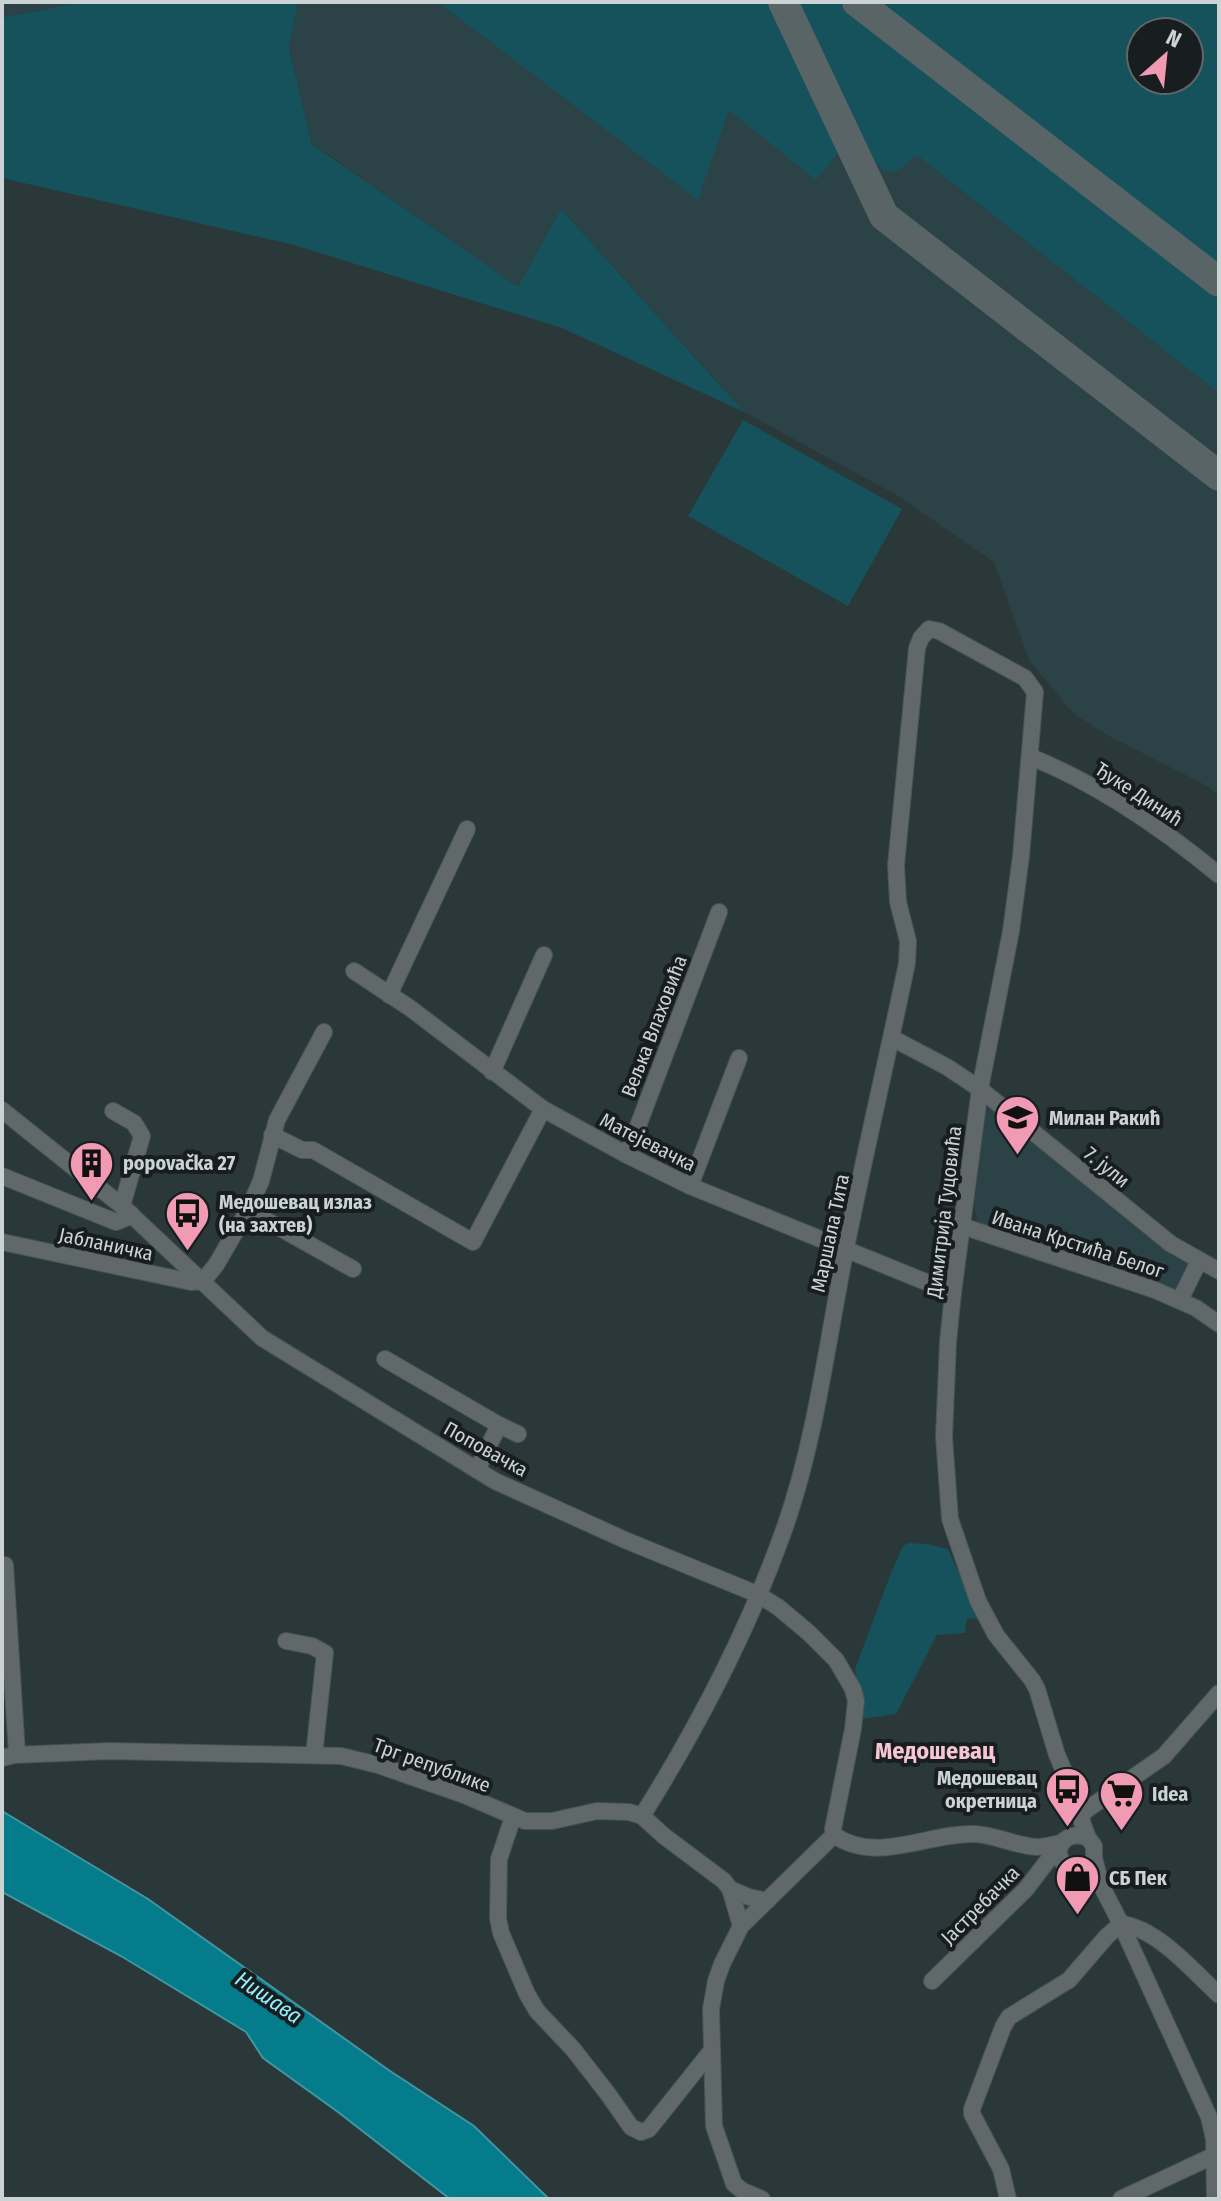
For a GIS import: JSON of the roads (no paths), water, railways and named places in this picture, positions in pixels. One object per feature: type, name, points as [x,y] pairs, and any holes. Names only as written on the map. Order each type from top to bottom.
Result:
[{"type":"street","name":"Димитрија Туцовића","points":[[929,629],[951,635],[1025,678],[1035,692],[1031,757],[1011,931],[980,1089],[953,1293],[944,1437],[950,1519],[987,1620],[1005,1649],[1037,1689],[1057,1755],[1067,1839],[1094,1846],[1101,1885],[1209,2117],[1216,2146],[1215,2199]]},
{"type":"street","name":"Маршала Тита","points":[[642,1816],[689,1739],[747,1622],[786,1523],[802,1471],[907,963],[908,941],[898,902],[896,865],[915,660],[921,638],[929,629]]},
{"type":"street","name":"Ђуке Динић","points":[[1031,757],[1117,801],[1219,875]]},
{"type":"street","points":[[389,995],[467,829]]},
{"type":"street","name":"Вељка Влаховића","points":[[627,1155],[719,912]]},
{"type":"street","points":[[492,1072],[544,955]]},
{"type":"street","name":"Матејевачка","points":[[354,971],[543,1109],[627,1155],[690,1186],[953,1293]]},
{"type":"street","points":[[203,1281],[216,1265],[248,1210],[261,1181],[277,1120],[324,1032]]},
{"type":"street","name":"7. јули","points":[[892,1038],[947,1067],[980,1089],[1171,1244],[1219,1271]]},
{"type":"street","points":[[690,1186],[739,1058]]},
{"type":"street","points":[[272,1135],[302,1150],[313,1150],[473,1242],[543,1109]]},
{"type":"street","name":"Поповачка","points":[[2,1110],[126,1210],[262,1338],[495,1481],[625,1540],[757,1594],[778,1607],[823,1646],[836,1660],[855,1695],[857,1707],[834,1835]]},
{"type":"street","points":[[2,1176],[116,1222],[122,1221],[142,1136],[134,1123],[113,1111]]},
{"type":"street","points":[[248,1210],[353,1269]]},
{"type":"street","name":"Ивана Крстића Белог","points":[[962,1226],[1155,1290],[1180,1300],[1219,1324]]},
{"type":"street","name":"Јабланичка","points":[[2,1242],[191,1282],[203,1281]]},
{"type":"street","name":"Ивана Крстића Белог","points":[[1180,1300],[1199,1261]]},
{"type":"street","points":[[385,1359],[518,1434]]},
{"type":"street","points":[[477,1470],[499,1425]]},
{"type":"street","points":[[5,1565],[10,1756]]},
{"type":"street","points":[[286,1641],[312,1646],[325,1653],[314,1755]]},
{"type":"street","name":"Јастребачка","points":[[932,1981],[1026,1889],[1067,1839],[1164,1756],[1219,1693]]},
{"type":"street","name":"Трг републике","points":[[10,1756],[110,1751],[341,1756],[378,1765],[464,1795],[525,1821],[552,1821],[612,1810],[642,1816]]},
{"type":"street","points":[[642,1816],[671,1842],[715,1873],[730,1889],[767,1901]]},
{"type":"street","points":[[513,1817],[499,1859],[498,1918],[501,1933],[537,2011],[573,2049],[631,2127],[641,2132],[649,2129],[712,2050]]},
{"type":"street","points":[[762,2199],[743,2191],[732,2192],[714,2126],[711,2009],[716,1981],[741,1926],[834,1835],[850,1845],[863,1847],[914,1844],[972,1834],[1067,1839],[1066,1866],[1101,1885]]},
{"type":"street","points":[[1076,1870],[1088,1867],[1094,1858]]},
{"type":"street","points":[[730,1889],[741,1926]]},
{"type":"street","points":[[1008,2199],[1001,2169],[972,2114],[975,2097],[1009,2017],[1069,1980],[1121,1924],[1136,1926],[1155,1937],[1219,1995]]},
{"type":"street","points":[[1209,2117],[1219,2100]]},
{"type":"street","points":[[1121,2199],[1216,2146]]},
{"type":"water","name":"Нишава","points":[[2,1811],[148,1899],[390,2071],[474,2126],[549,2199],[450,2199],[263,2058],[246,2032],[121,1956],[2,1892]]},
{"type":"place","name":"Милан Ракић","points":[[1018,1157]]},
{"type":"place","name":"popovačka 27","points":[[92,1202]]},
{"type":"place","name":"Медошевац излаз (на захтев)","points":[[188,1252]]},
{"type":"place","name":"Медошевац окретница","points":[[1068,1829]]},
{"type":"place","name":"Idea","points":[[1121,1833]]},
{"type":"place","name":"СБ Пек","points":[[1078,1917]]},
{"type":"district","name":"Медошевац","points":[[935,1751]]}]
